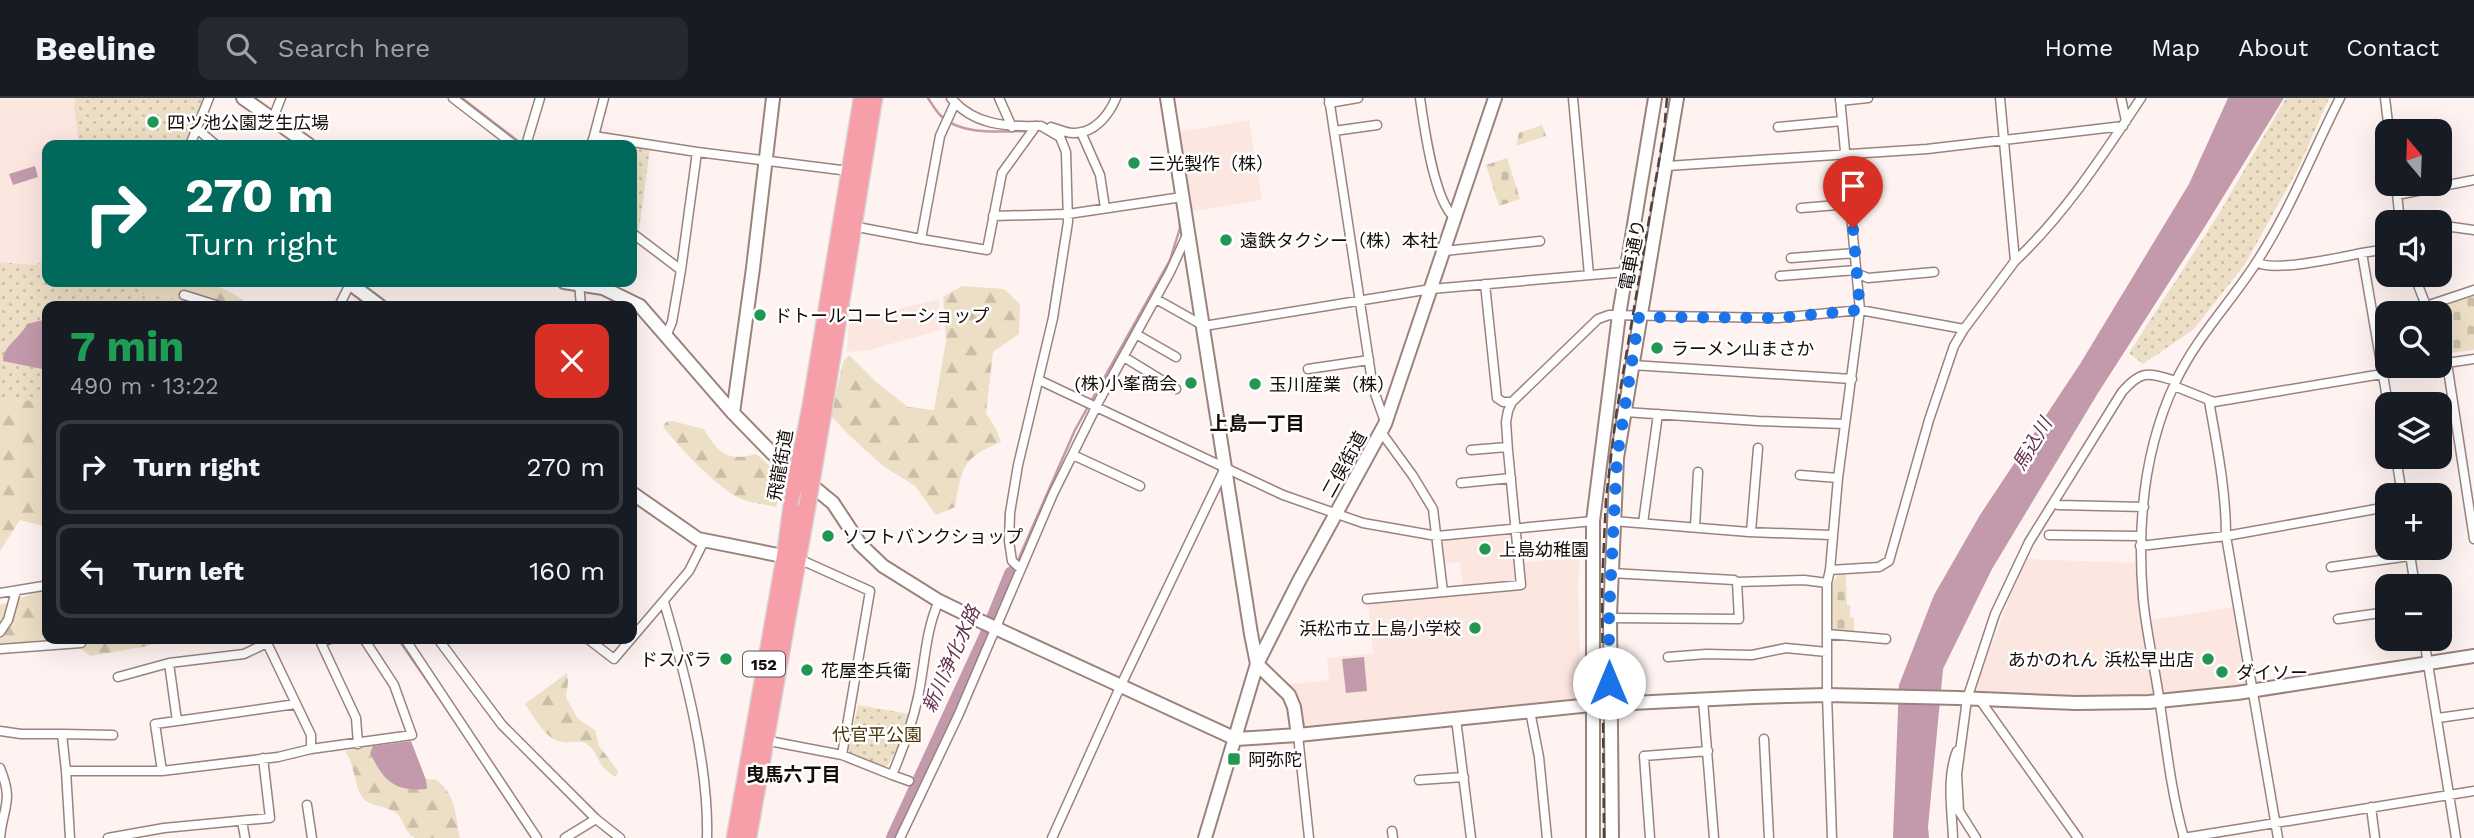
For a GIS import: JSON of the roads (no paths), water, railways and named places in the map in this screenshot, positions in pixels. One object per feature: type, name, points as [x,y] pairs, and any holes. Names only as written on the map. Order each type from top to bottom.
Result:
[{"type":"highway","name":"飛龍街道","points":[[735,838],[792,557],[807,507],[816,412],[849,171],[862,98]]},
{"type":"highway","name":"飛龍街道","points":[[748,838],[792,557],[794,489],[816,412],[874,98]]},
{"type":"street","points":[[192,140],[209,98]]},
{"type":"street","points":[[243,98],[273,118],[293,140]]},
{"type":"street","points":[[273,118],[281,98]]},
{"type":"street","points":[[453,98],[469,103],[509,140]]},
{"type":"street","points":[[527,140],[540,98]]},
{"type":"street","points":[[593,140],[604,98]]},
{"type":"street","points":[[733,413],[773,98]]},
{"type":"street","points":[[999,98],[1012,127]]},
{"type":"street","points":[[920,239],[940,136],[953,100],[991,124],[1012,127],[1039,126],[1073,133],[1081,132],[1101,121],[1116,98]]},
{"type":"street","points":[[1167,98],[1179,198],[1188,233],[1204,327],[1251,634],[1257,664],[1289,695],[1294,707],[1309,838]]},
{"type":"street","points":[[1358,98],[1329,100],[1373,388],[1383,428],[1433,509],[1443,592]]},
{"type":"street","points":[[1420,98],[1441,195],[1445,208],[1455,218]]},
{"type":"street","name":"二俣街道","points":[[1205,838],[1257,664],[1383,428],[1495,98]]},
{"type":"street","points":[[1573,98],[1589,275]]},
{"type":"street","name":"電車通り","points":[[1592,838],[1593,521],[1625,272],[1656,98]]},
{"type":"street","name":"電車通り","points":[[1612,838],[1610,618],[1617,458],[1677,98]]},
{"type":"street","points":[[1832,838],[1827,695],[1827,583],[1860,310],[1840,99],[1868,98]]},
{"type":"street","points":[[2000,98],[2015,261]]},
{"type":"street","points":[[2121,98],[2124,123]]},
{"type":"street","points":[[1830,570],[1879,567],[1889,561],[1937,394],[1954,346],[2015,261],[2076,193],[2141,98]]},
{"type":"street","points":[[2340,98],[2294,197],[2257,262],[2188,359],[2175,383],[2148,463],[2140,546],[2147,631],[2174,799],[2184,838],[2474,791]]},
{"type":"street","points":[[2385,98],[2388,119]]},
{"type":"street","points":[[1778,127],[1842,121]]},
{"type":"street","points":[[1667,166],[1927,149],[2004,141],[2124,123]]},
{"type":"street","points":[[1334,131],[1377,125]]},
{"type":"street","points":[[852,226],[987,250],[1002,173],[1039,126]]},
{"type":"street","points":[[1017,565],[1009,541],[1010,513],[1018,465],[1053,317],[1068,214],[1066,152],[1060,137],[1039,126]]},
{"type":"street","points":[[197,129],[210,140]]},
{"type":"street","points":[[1081,132],[1100,175],[1105,208]]},
{"type":"street","points":[[637,146],[849,171]]},
{"type":"street","points":[[667,334],[672,322],[681,270],[697,152]]},
{"type":"street","points":[[2452,184],[2474,180]]},
{"type":"street","points":[[993,216],[1068,214],[1179,198]]},
{"type":"street","points":[[1801,208],[1850,204]]},
{"type":"street","points":[[2452,228],[2474,230]]},
{"type":"street","points":[[900,838],[1017,565],[1073,455],[1092,407],[1156,299],[1188,233]]},
{"type":"street","points":[[637,237],[681,270]]},
{"type":"street","points":[[1444,251],[1540,241]]},
{"type":"street","points":[[2257,262],[2262,265],[2296,264],[2375,251]]},
{"type":"street","points":[[1791,258],[1855,253]]},
{"type":"street","points":[[2362,253],[2375,327]]},
{"type":"street","points":[[1780,276],[1856,271],[1868,278],[1934,272]]},
{"type":"street","points":[[1156,299],[1204,327],[1431,289],[1625,272]]},
{"type":"street","points":[[1485,284],[1497,398],[1503,402],[1512,402]]},
{"type":"street","points":[[354,287],[373,301]]},
{"type":"street","points":[[598,287],[630,301]]},
{"type":"street","points":[[2449,301],[2474,290]]},
{"type":"street","points":[[184,295],[203,301]]},
{"type":"street","points":[[637,305],[667,334],[733,413],[772,453],[833,503],[860,544],[883,566],[939,601],[1236,739],[1591,705],[1703,700],[1827,695],[2076,703],[2159,701],[2252,691],[2474,656]]},
{"type":"street","points":[[1367,599],[1521,584],[1507,447],[1508,411],[1512,402],[1598,318],[1609,315],[1779,318],[1860,310],[1964,329]]},
{"type":"street","points":[[1136,334],[1176,357]]},
{"type":"street","points":[[1124,357],[1176,389]]},
{"type":"street","points":[[2452,362],[2474,359]]},
{"type":"street","points":[[1308,369],[1369,360]]},
{"type":"street","points":[[1632,365],[1852,379]]},
{"type":"street","points":[[1976,838],[1959,811],[1958,774],[1968,699],[1995,614],[2029,542],[2132,380],[2144,374],[2175,383],[2209,401],[2375,374]]},
{"type":"street","points":[[2447,378],[2474,539]]},
{"type":"street","points":[[1039,380],[1283,495],[1363,523],[1437,536],[1593,521]]},
{"type":"street","points":[[2209,401],[2226,513],[2226,536],[2278,838]]},
{"type":"street","points":[[1625,412],[1845,425]]},
{"type":"street","points":[[1643,523],[1658,414]]},
{"type":"street","points":[[1471,450],[1507,447]]},
{"type":"street","points":[[1751,532],[1758,448]]},
{"type":"street","points":[[1073,455],[1140,486]]},
{"type":"street","points":[[1052,838],[1121,685],[1225,467]]},
{"type":"street","points":[[1695,527],[1699,472]]},
{"type":"street","points":[[1800,475],[1838,478]]},
{"type":"street","points":[[1461,483],[1511,478]]},
{"type":"street","points":[[637,497],[704,541],[792,557],[870,590],[842,755]]},
{"type":"street","points":[[2058,505],[2144,507]]},
{"type":"street","points":[[2140,546],[2226,536],[2375,510]]},
{"type":"street","points":[[1613,521],[1751,532],[1831,535]]},
{"type":"street","points":[[2049,535],[2141,536]]},
{"type":"street","points":[[637,633],[689,572],[704,541]]},
{"type":"street","points":[[2331,568],[2375,559]]},
{"type":"street","points":[[1611,573],[1737,582],[1804,580],[1827,583]]},
{"type":"street","points":[[1610,618],[1738,619],[1737,582]]},
{"type":"street","points":[[0,593],[42,586]]},
{"type":"street","points":[[0,632],[8,620],[16,591]]},
{"type":"street","points":[[892,775],[908,738],[931,619],[939,601]]},
{"type":"street","points":[[664,602],[676,642],[697,739],[708,822],[707,838]]},
{"type":"street","points":[[2339,619],[2375,614]]},
{"type":"street","points":[[1827,634],[1886,639]]},
{"type":"street","points":[[0,649],[68,644]]},
{"type":"street","points":[[118,677],[169,663],[244,654],[261,644]]},
{"type":"street","points":[[267,644],[311,736],[311,749]]},
{"type":"street","points":[[321,644],[356,718],[358,744]]},
{"type":"street","points":[[66,771],[162,771],[412,735],[394,685],[367,644]]},
{"type":"street","points":[[408,644],[537,838]]},
{"type":"street","points":[[442,644],[502,725],[596,819],[620,838]]},
{"type":"street","points":[[594,644],[614,659],[627,644]]},
{"type":"street","points":[[1668,657],[1752,655],[1786,648],[1827,652]]},
{"type":"street","points":[[2426,651],[2456,838]]},
{"type":"street","points":[[169,663],[177,721]]},
{"type":"street","points":[[1968,699],[2078,838]]},
{"type":"street","points":[[1703,700],[1714,838]]},
{"type":"street","points":[[162,771],[155,724],[296,704]]},
{"type":"street","points":[[1530,711],[1539,757],[1547,838]]},
{"type":"street","points":[[2438,719],[2474,713]]},
{"type":"street","points":[[1456,719],[1471,838]]},
{"type":"street","points":[[0,731],[21,734],[113,735]]},
{"type":"street","points":[[62,734],[70,838]]},
{"type":"street","points":[[1764,739],[1769,838]]},
{"type":"street","points":[[764,740],[842,755],[909,781]]},
{"type":"street","points":[[1953,838],[1953,761],[1961,740]]},
{"type":"street","points":[[1650,838],[1644,756],[1708,751]]},
{"type":"street","points":[[108,838],[164,828],[270,818],[263,758]]},
{"type":"street","points":[[0,768],[8,787],[7,810],[0,838]]},
{"type":"street","points":[[1419,780],[1464,777]]},
{"type":"street","points":[[307,805],[312,838]]},
{"type":"street","points":[[2371,807],[2375,838]]},
{"type":"street","points":[[565,838],[596,819]]},
{"type":"street","points":[[242,821],[245,838]]},
{"type":"street","points":[[164,828],[165,838]]},
{"type":"water","name":"馬込川","points":[[2228,98],[2284,98],[2098,393],[1992,569],[1943,669],[1929,838],[1893,838],[1899,685],[1934,595],[1980,515],[2080,364],[2189,184]]},
{"type":"water","points":[[35,166],[38,177],[13,185],[9,174]]},
{"type":"water","points":[[42,320],[42,369],[3,361],[5,351],[27,324]]},
{"type":"water","points":[[1364,657],[1367,691],[1346,693],[1342,659]]},
{"type":"water","points":[[411,741],[427,789],[406,789],[391,783],[380,771],[370,753],[373,746]]},
{"type":"waterway","points":[[462,98],[517,140]]},
{"type":"waterway","points":[[928,98],[941,116],[959,127],[993,132],[1026,131]]},
{"type":"waterway","points":[[1012,574],[1075,430],[1170,260],[1180,228],[1179,215]]},
{"type":"waterway","points":[[1048,324],[1061,241]]},
{"type":"waterway","points":[[1006,511],[1005,539],[1012,574]]},
{"type":"waterway","name":"新川浄化水路","points":[[894,838],[987,636],[1012,574]]},
{"type":"waterway","points":[[402,644],[457,724]]},
{"type":"waterway","points":[[487,770],[532,838]]},
{"type":"railway","points":[[1604,838],[1602,585],[1606,499],[1616,415],[1664,131],[1667,98]]},
{"type":"place","name":"四ツ池公園芝生広場","points":[[153,122]]},
{"type":"place","name":"三光製作（株）","points":[[1134,163]]},
{"type":"place","name":"遠鉄タクシー（株）本社","points":[[1226,240]]},
{"type":"place","name":"ドトールコーヒーショップ","points":[[760,315]]},
{"type":"place","name":"ラーメン山まさか","points":[[1657,348]]},
{"type":"place","name":"(株)小峯商会","points":[[1191,383]]},
{"type":"place","name":"玉川産業（株）","points":[[1255,384]]},
{"type":"place","name":"ソフトバンクショップ","points":[[828,536]]},
{"type":"place","name":"上島幼稚園","points":[[1485,549]]},
{"type":"place","name":"浜松市立上島小学校","points":[[1475,628]]},
{"type":"place","name":"ドスパラ","points":[[726,659]]},
{"type":"place","name":"あかのれん 浜松早出店","points":[[2208,659]]},
{"type":"place","name":"花屋杢兵衛","points":[[807,670]]},
{"type":"place","name":"ダイソー","points":[[2222,672]]},
{"type":"place","name":"阿弥陀","points":[[1234,759]]},
{"type":"district","name":"上島一丁目","points":[[1257,423]]},
{"type":"district","name":"曳馬六丁目","points":[[793,774]]},
{"type":"park label","name":"代官平公園","points":[[877,734]]}]
